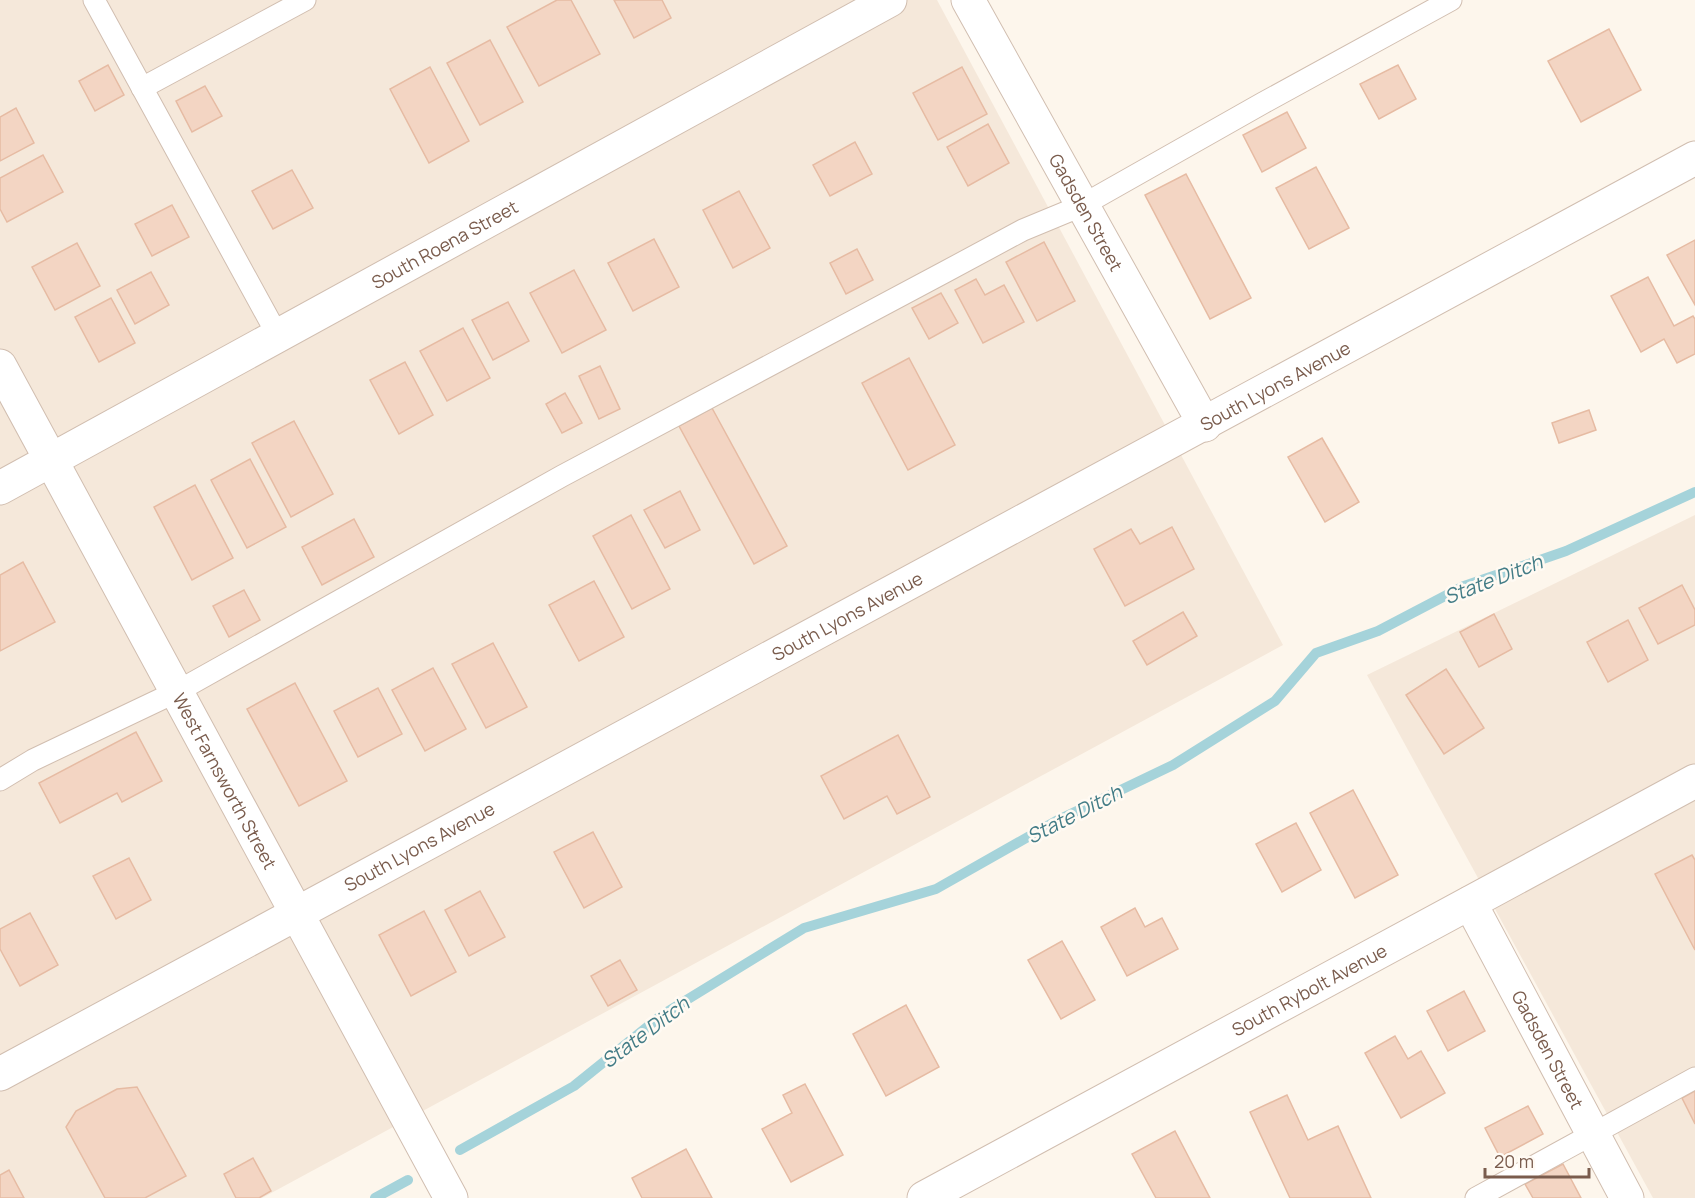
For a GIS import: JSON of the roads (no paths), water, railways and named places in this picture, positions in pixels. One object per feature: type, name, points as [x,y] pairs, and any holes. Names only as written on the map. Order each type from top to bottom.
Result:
[{"type":"street","name":"South Roena Street","points":[[0,488],[890,0]]},
{"type":"street","name":"Gadsden Street","points":[[968,0],[1205,426]]},
{"type":"street","name":"South Lyons Avenue","points":[[0,1074],[296,912],[1205,426],[1695,158]]},
{"type":"street","name":"West Farnsworth Street","points":[[0,366],[451,1198]]},
{"type":"street","name":"South Rybolt Avenue","points":[[924,1198],[1695,781]]},
{"type":"street","name":"Gadsden Street","points":[[1470,903],[1627,1198]]},
{"type":"lane","points":[[94,0],[278,336]]},
{"type":"lane","points":[[142,88],[305,0]]},
{"type":"lane","points":[[0,780],[33,760],[178,691],[562,476],[1023,230],[1081,206],[1451,0]]},
{"type":"lane","points":[[1476,1198],[1695,1078]]},
{"type":"waterway","name":"State Ditch","points":[[460,1150],[574,1086],[662,1015],[804,928],[936,889],[1056,821],[1173,765],[1275,701],[1316,653],[1378,631],[1464,586],[1566,551],[1695,492]]},
{"type":"waterway","name":"State Ditch","points":[[375,1198],[408,1180]]}]
